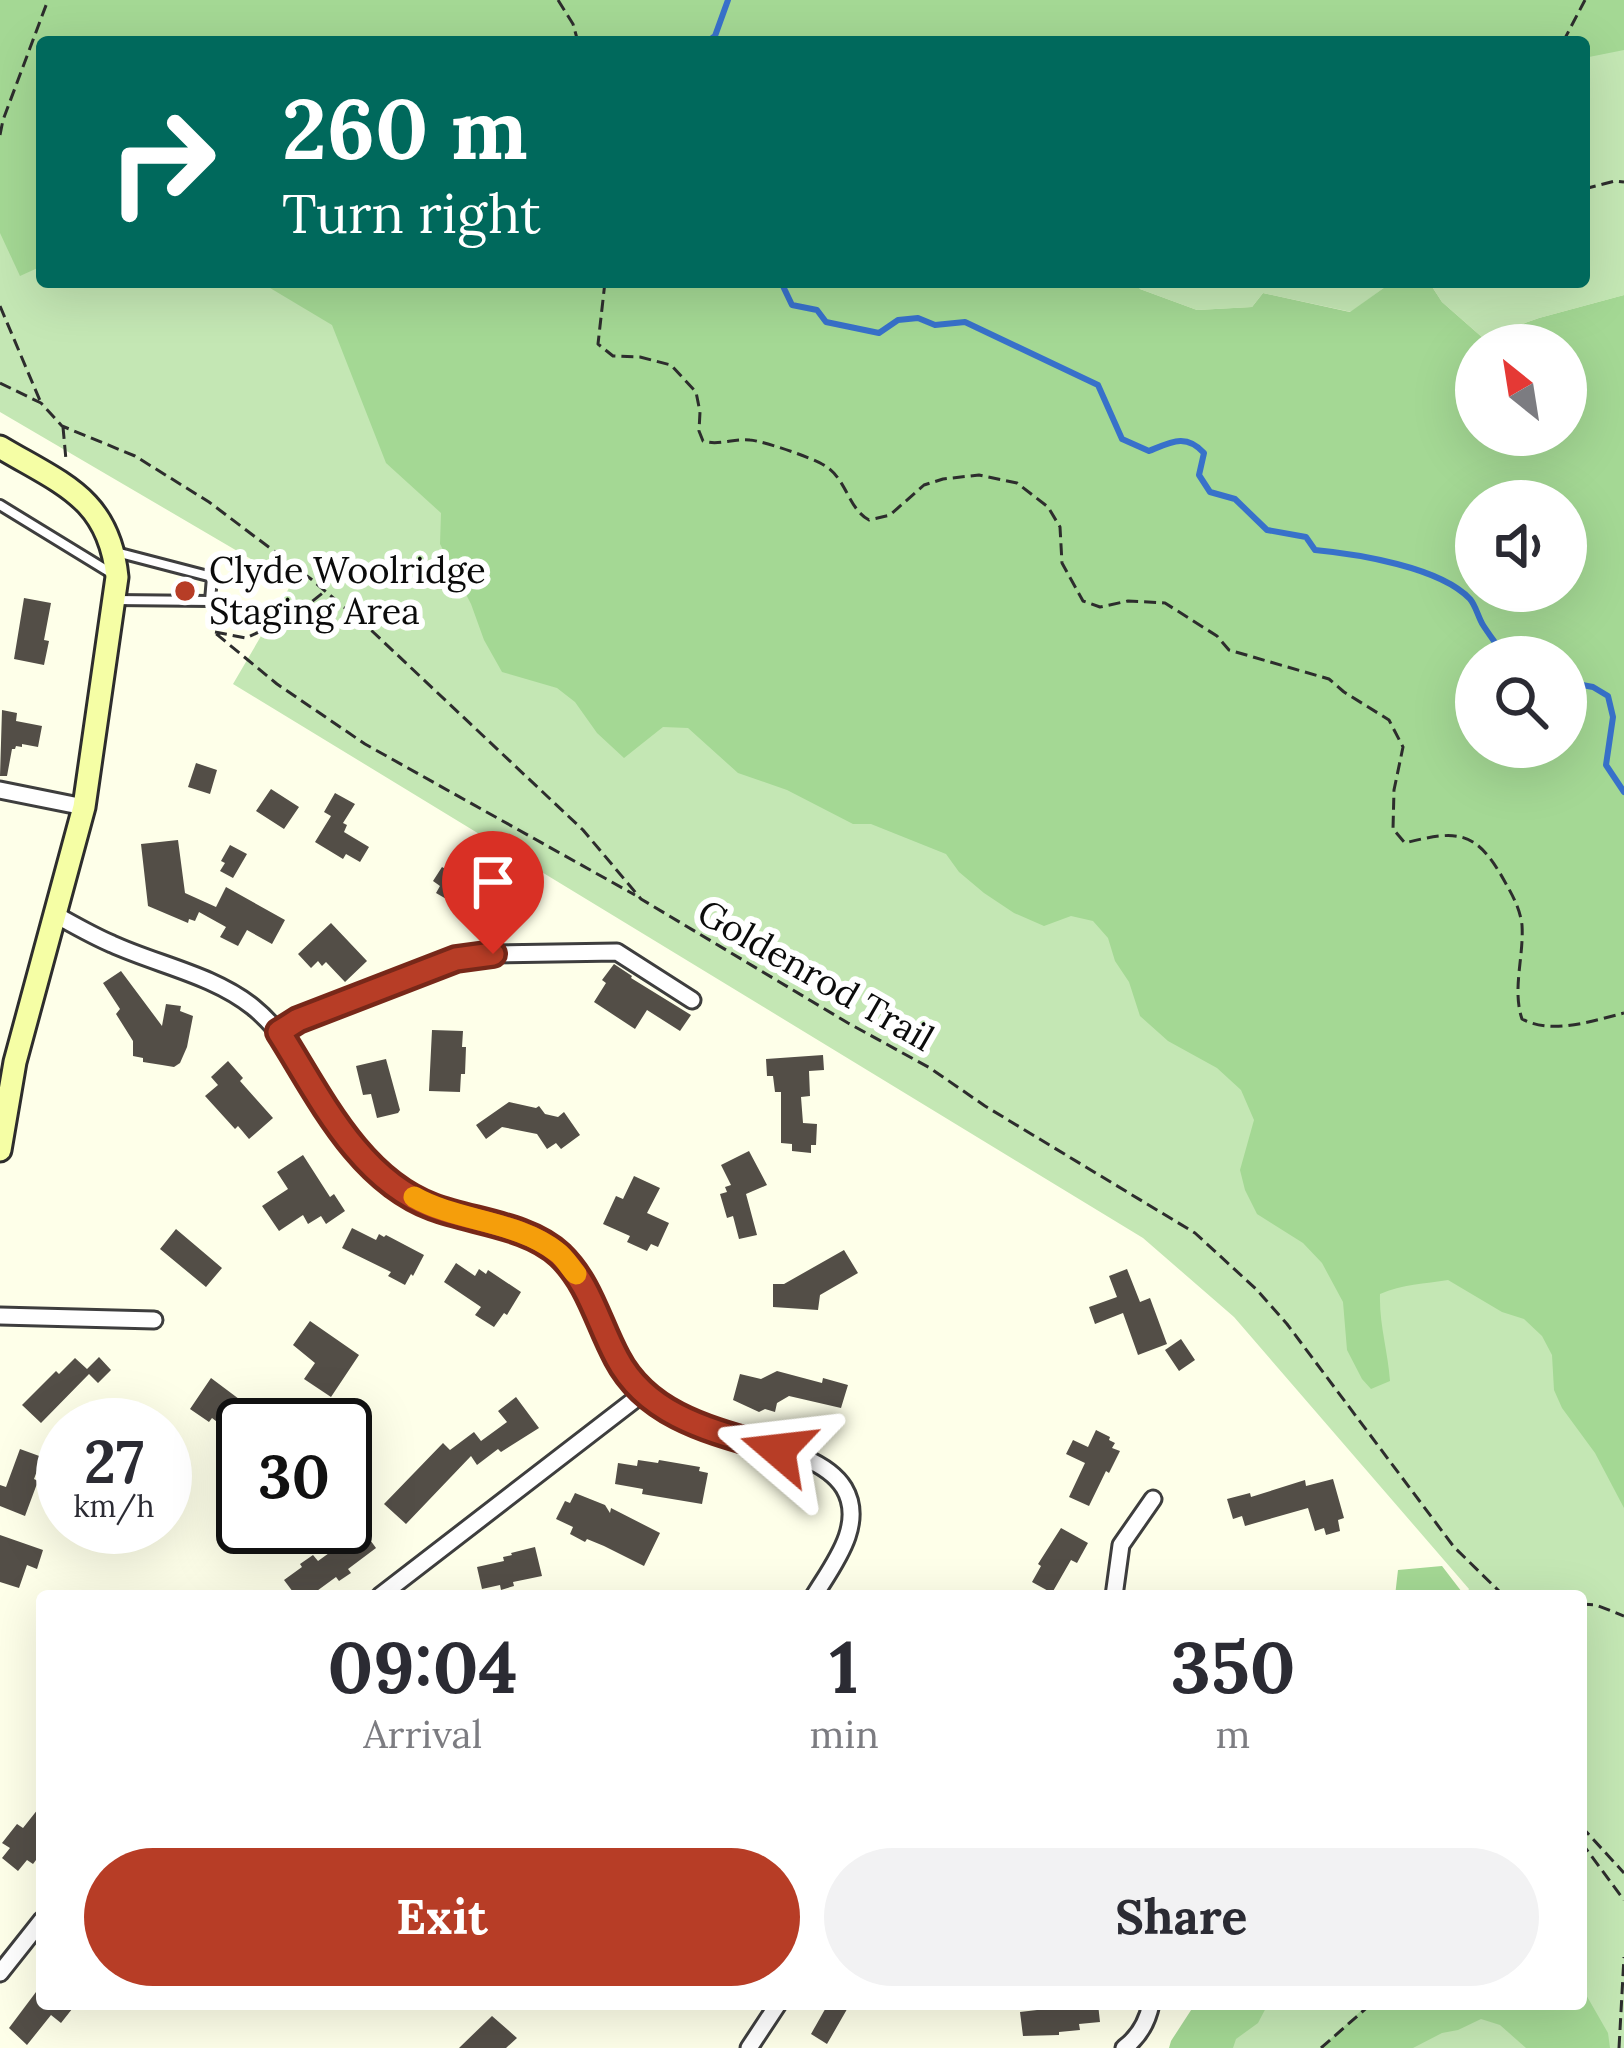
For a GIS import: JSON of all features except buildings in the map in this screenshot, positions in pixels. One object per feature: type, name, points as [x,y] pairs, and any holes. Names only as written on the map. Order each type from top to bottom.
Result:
[{"type":"main road","points":[[0,447],[69,489],[98,514],[115,551],[118,577],[84,807],[15,1062],[0,1150]]},
{"type":"street","points":[[0,790],[84,807]]},
{"type":"street","points":[[56,914],[111,944],[221,987],[252,1006],[279,1032],[350,1143],[395,1186],[430,1207],[515,1230],[557,1252],[577,1275],[618,1360],[642,1394],[679,1417],[812,1460],[832,1473],[847,1491],[852,1517],[844,1545],[818,1590]]},
{"type":"street","points":[[279,1032],[298,1020],[456,959],[493,954],[617,952],[692,1000]]},
{"type":"street","points":[[0,1316],[154,1320]]},
{"type":"street","points":[[388,1590],[642,1394]]},
{"type":"street","points":[[1115,1590],[1121,1545],[1153,1499]]},
{"type":"street","points":[[0,1973],[36,1928]]},
{"type":"street","points":[[749,2048],[774,2010]]},
{"type":"street","points":[[1124,2048],[1136,2039],[1150,2010]]},
{"type":"lane","points":[[0,505],[118,577]]},
{"type":"lane","points":[[115,551],[212,577],[210,601],[115,600]]},
{"type":"path","points":[[0,135],[48,0]]},
{"type":"path","points":[[558,0],[576,36]]},
{"type":"path","points":[[1565,36],[1585,0]]},
{"type":"path","points":[[1590,188],[1624,182]]},
{"type":"path","points":[[604,288],[598,344],[613,356],[671,365],[696,392],[703,440],[713,444],[749,440],[821,463],[838,475],[857,514],[869,520],[890,515],[924,485],[943,479],[979,475],[1016,483],[1048,507],[1060,527],[1062,563],[1084,601],[1100,607],[1128,601],[1166,603],[1217,636],[1229,650],[1329,679],[1389,720],[1403,747],[1394,790],[1397,837],[1405,843],[1438,835],[1477,843],[1491,856],[1515,899],[1522,926],[1517,1004],[1522,1019],[1535,1026],[1574,1025],[1624,1013]]},
{"type":"path","points":[[0,306],[41,403],[62,426],[69,489]]},
{"type":"path","points":[[0,383],[41,403]]},
{"type":"path","name":"Goldenrod Trail","points":[[62,426],[135,456],[209,502],[310,579],[372,631],[583,830],[641,899],[930,1068],[1005,1119],[1196,1233],[1287,1324],[1454,1546],[1498,1590]]},
{"type":"path","points":[[214,632],[246,638],[295,615],[324,592]]},
{"type":"path","points":[[210,601],[214,632],[277,684],[365,743],[641,899]]},
{"type":"path","points":[[1587,1604],[1624,1616]]},
{"type":"path","points":[[1587,1833],[1624,1873]]},
{"type":"path","points":[[1587,1850],[1624,1900]]},
{"type":"path","points":[[1619,2048],[1624,1957]]},
{"type":"path","points":[[1321,2048],[1364,2010]]},
{"type":"green space","points":[[0,0],[36,36],[36,288],[632,288],[1624,1187],[1624,2048],[1208,2048],[1230,2010],[1587,2010],[1587,1590],[1468,1590],[1234,1317],[1143,1238],[233,684],[292,583],[0,412]]},
{"type":"green space","points":[[0,0],[1624,0],[1624,50],[1590,57],[1590,36],[36,36],[36,269],[20,276],[0,233]]},
{"type":"green space","points":[[1624,0],[1624,295],[1522,324],[1467,324],[1433,288],[1590,288],[1590,36]]},
{"type":"green space","points":[[270,288],[1139,288],[1197,310],[1252,307],[1263,293],[1350,312],[1384,288],[1433,288],[1467,324],[1455,324],[1455,456],[1587,456],[1587,324],[1522,324],[1624,295],[1624,1508],[1595,1453],[1562,1408],[1554,1390],[1552,1355],[1542,1336],[1524,1319],[1502,1312],[1448,1280],[1380,1294],[1390,1381],[1371,1389],[1347,1350],[1343,1302],[1322,1263],[1303,1243],[1257,1214],[1245,1190],[1240,1170],[1254,1120],[1241,1090],[1217,1068],[1168,1041],[1140,1016],[1108,938],[1093,921],[1071,916],[1044,926],[1014,913],[959,872],[946,854],[871,824],[853,824],[787,790],[738,773],[688,728],[663,727],[624,758],[557,688],[502,672],[440,544],[441,513],[386,463],[332,325]]},
{"type":"green space","points":[[1384,288],[1351,312],[1263,293],[1252,307],[1197,310],[1140,289]]},
{"type":"green space","points":[[1442,1566],[1460,1590],[1396,1590],[1398,1570]]},
{"type":"green space","points":[[1587,1996],[1608,2033],[1610,2048],[1526,2048],[1500,2025],[1481,2019],[1413,2048],[1321,2048],[1362,2010],[1587,2010]]},
{"type":"green space","points":[[1191,2010],[1265,2010],[1233,2048],[1169,2048]]},
{"type":"waterway","points":[[715,36],[728,0]]},
{"type":"waterway","points":[[784,288],[792,305],[817,310],[826,322],[879,333],[898,320],[918,318],[935,325],[965,322],[1098,385],[1122,439],[1149,451],[1178,441],[1191,443],[1204,453],[1199,475],[1210,492],[1235,499],[1267,530],[1306,537],[1315,550],[1375,559],[1439,578],[1472,602],[1491,636]]},
{"type":"waterway","points":[[1587,686],[1608,696],[1613,717],[1606,765],[1624,792]]},
{"type":"slow traffic","points":[[414,1197],[430,1207],[515,1230],[557,1252],[576,1274]]},
{"type":"place","name":"Clyde Woolridge Staging Area","points":[[185,591]]},
{"type":"route","points":[[493,954],[456,959],[298,1020],[279,1032],[350,1143],[395,1186],[430,1207],[515,1230],[557,1252],[577,1275],[618,1360],[642,1394],[679,1417],[778,1450]]}]
